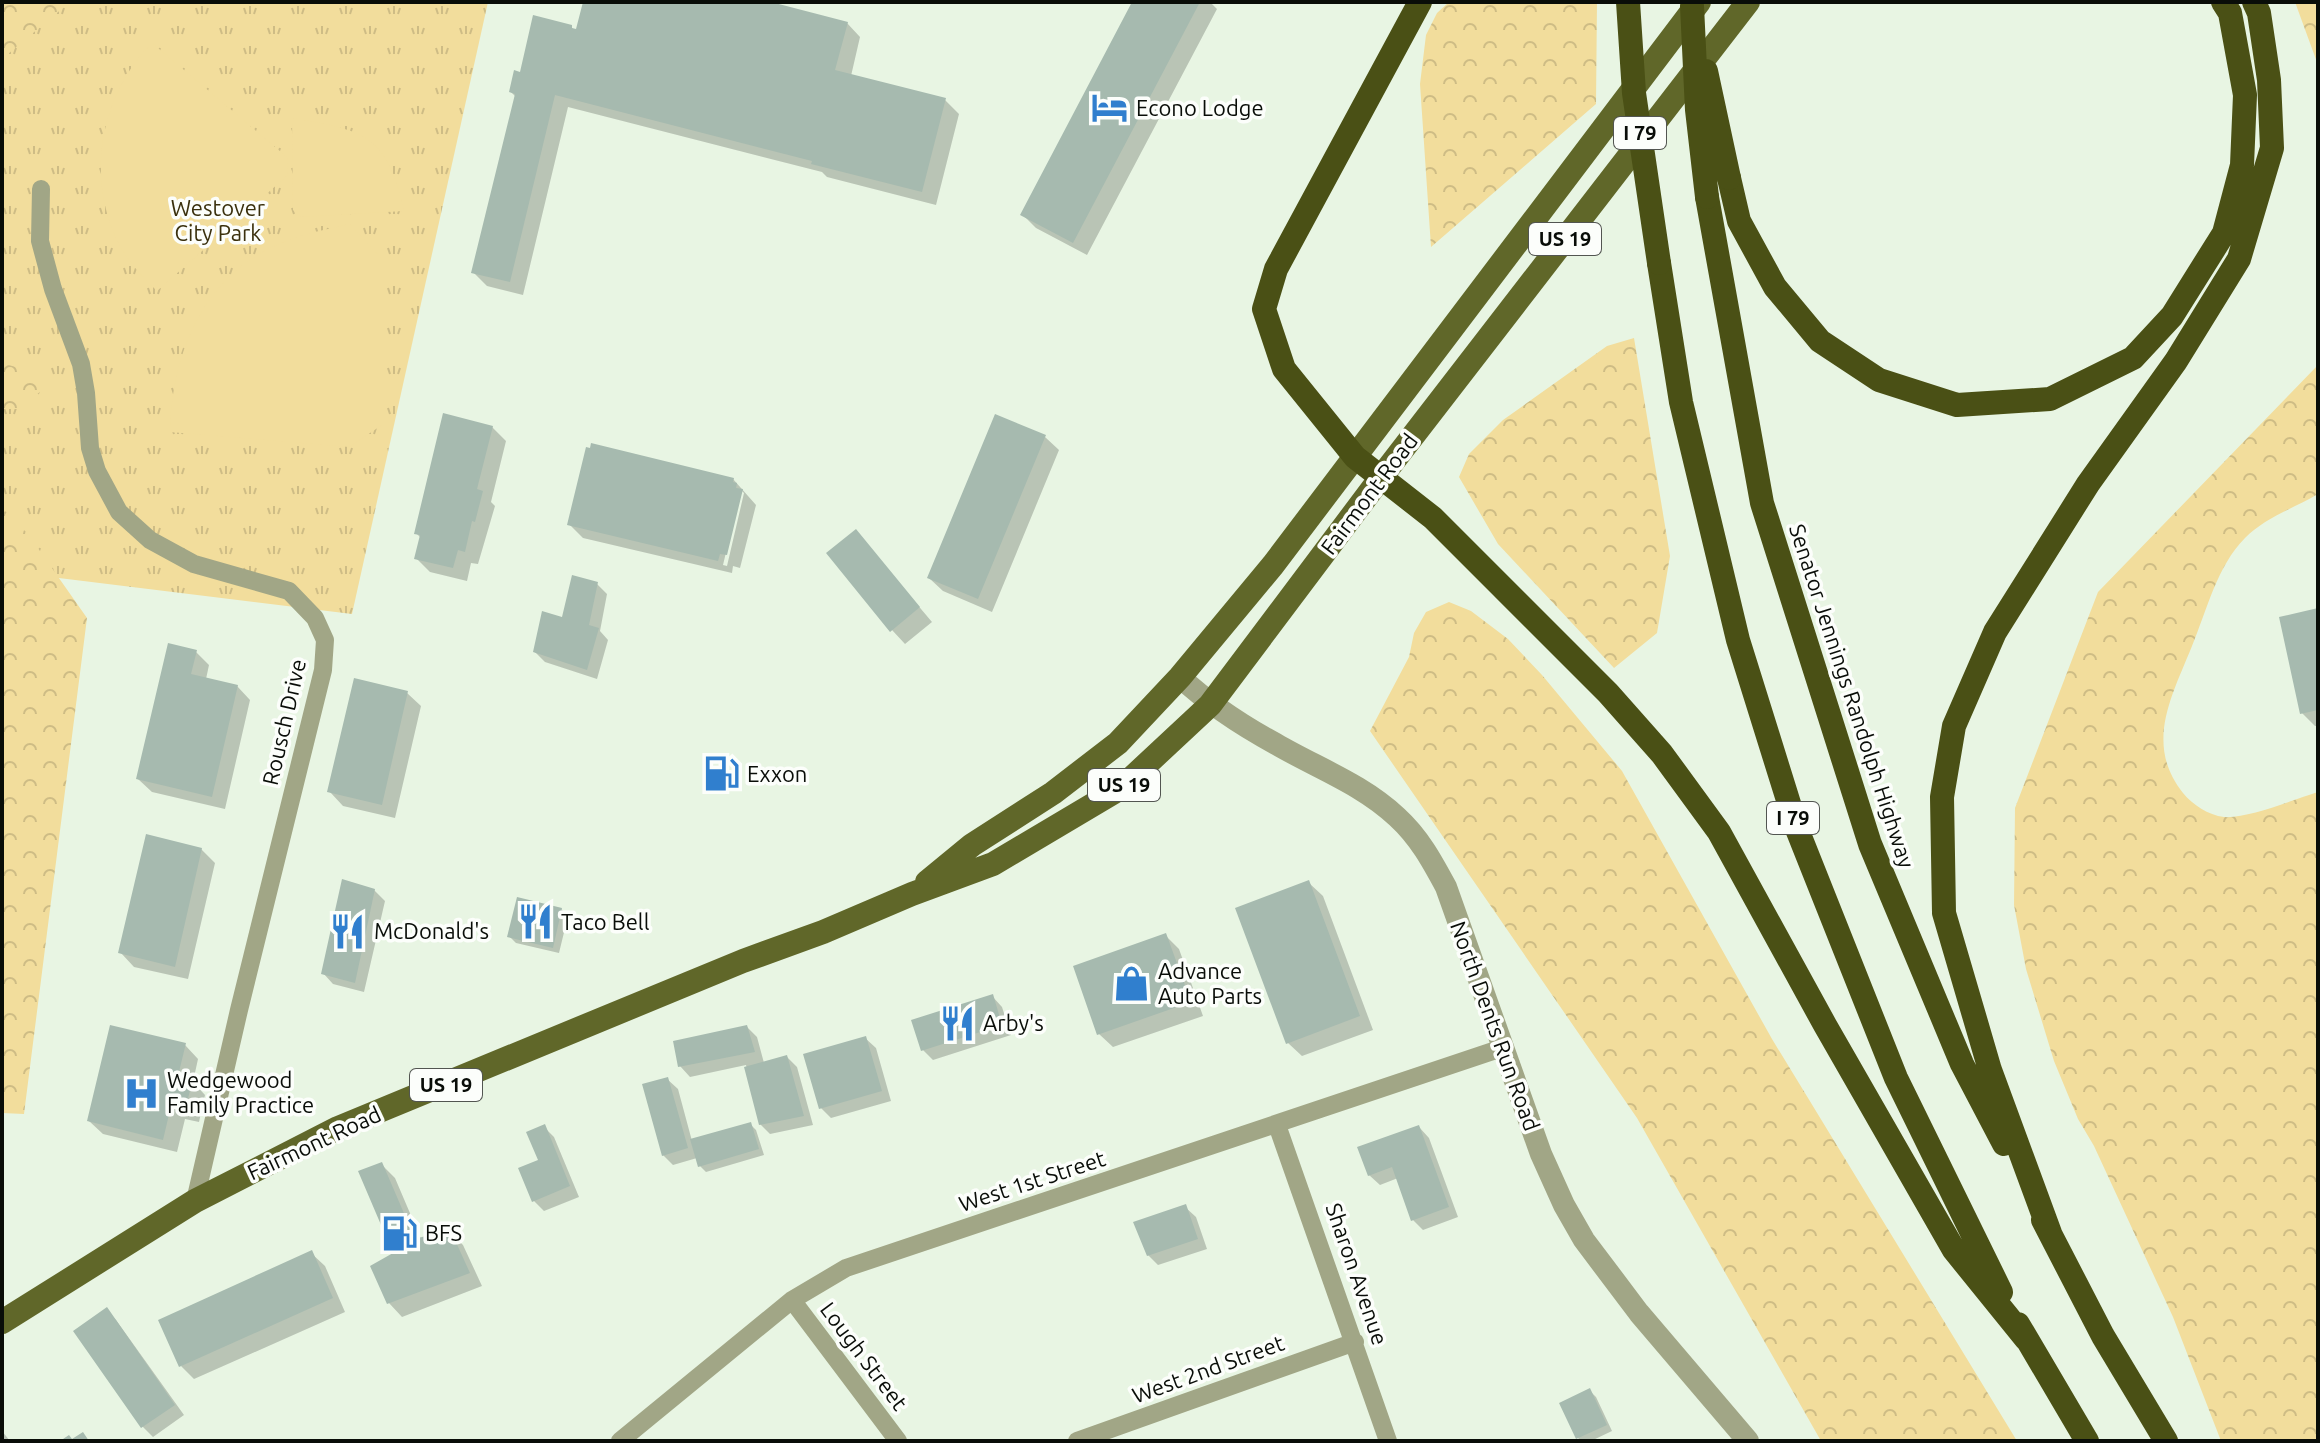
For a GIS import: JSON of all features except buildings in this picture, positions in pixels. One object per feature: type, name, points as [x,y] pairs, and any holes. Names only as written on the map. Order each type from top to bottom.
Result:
[{"type":"highway","points":[[1420,2],[1276,269],[1264,309],[1284,369],[1355,457],[1433,518],[1608,693],[1662,754],[1719,832],[1954,1250],[2026,1339]]},
{"type":"highway","name":"I 79","points":[[1628,2],[1634,93],[1681,402],[1738,640],[1797,829],[1896,1078],[2026,1339],[2087,1441]]},
{"type":"highway","points":[[1694,3],[1739,221],[1775,287],[1820,341],[1879,380],[1957,405],[2050,399],[2133,358],[2172,316],[2224,233],[2242,165],[2245,95],[2230,13],[2223,2]]},
{"type":"highway","points":[[2050,1233],[1990,1070],[1944,913],[1942,797],[1954,726],[1995,632],[2088,484],[2176,361],[2239,259],[2272,148],[2269,80],[2259,13],[2254,2]]},
{"type":"highway","name":"Senator Jennings Randolph Highway","points":[[1694,3],[1697,110],[1707,197],[1762,503],[1870,844],[1962,1064],[2103,1336],[2166,1441]]},
{"type":"main road","name":"Fairmont Road","points":[[2,1322],[195,1201],[338,1128],[743,961],[993,864],[1121,788],[1210,705],[1382,476],[1748,2]]},
{"type":"main road","name":"Fairmont Road","points":[[912,894],[972,845],[1053,793],[1118,743],[1180,677],[1256,586],[1355,457],[1694,3]]},
{"type":"street","name":"Rousch Drive","points":[[41,189],[40,241],[53,289],[81,364],[90,448],[97,471],[119,512],[150,540],[194,564],[289,591],[315,618],[325,640],[323,670],[195,1201]]},
{"type":"street","name":"North Dents Run Road","points":[[1180,677],[1210,705],[1276,745],[1355,785],[1396,816],[1424,846],[1446,887],[1541,1154],[1564,1205],[1584,1240],[1639,1313],[1748,1441]]},
{"type":"street","name":"West 1st Street","points":[[620,1441],[792,1300],[846,1268],[1502,1048]]},
{"type":"street","name":"Sharon Avenue","points":[[1277,1125],[1388,1441]]},
{"type":"street","name":"Lough Street","points":[[792,1300],[898,1441]]},
{"type":"street","name":"West 2nd Street","points":[[1077,1441],[1355,1342]]},
{"type":"green space","name":"Westover City Park","points":[[2,2],[488,2],[352,614],[2,571]]},
{"type":"green space","points":[[2,2],[70,2],[2,59]]},
{"type":"green space","points":[[1449,2],[1597,2],[1596,104],[1431,247],[1420,84],[1426,35],[1437,13]]},
{"type":"green space","points":[[2295,2],[2318,2],[2318,65]]},
{"type":"green space","points":[[152,43],[287,157],[288,175],[157,291],[134,266],[116,238],[102,187],[101,160],[104,134],[121,85]]},
{"type":"green space","points":[[292,118],[337,127],[369,140],[390,166],[404,211],[300,217],[293,210]]},
{"type":"green space","points":[[350,224],[382,259],[382,425],[349,447],[170,432],[177,373],[198,319],[213,295],[256,256],[292,239]]},
{"type":"green space","points":[[1634,338],[1670,556],[1657,633],[1614,668],[1498,544],[1459,477],[1469,454],[1503,420],[1607,346]]},
{"type":"green space","points":[[2,365],[56,378],[20,409],[2,409]]},
{"type":"green space","points":[[2318,365],[2318,494],[2271,519],[2235,549],[2214,589],[2177,683],[2165,720],[2163,738],[2171,775],[2183,793],[2212,814],[2224,817],[2245,815],[2318,792],[2318,1441],[2221,1441],[2173,1317],[2094,1146],[2078,1119],[2054,1061],[2026,969],[2014,905],[2015,808],[2098,592]]},
{"type":"green space","points":[[2,508],[28,534],[87,618],[24,1114],[2,1113]]},
{"type":"green space","points":[[1449,602],[1471,611],[1508,639],[1622,771],[1772,1039],[2017,1441],[1821,1441],[1637,1118],[1370,731],[1409,657],[1414,633],[1426,612]]},
{"type":"place","name":"Econo Lodge","points":[[1110,108]]},
{"type":"place","name":"Exxon","points":[[721,774]]},
{"type":"place","name":"Taco Bell","points":[[535,922]]},
{"type":"place","name":"McDonald's","points":[[348,931]]},
{"type":"place","name":"Advance Auto Parts","points":[[1132,984]]},
{"type":"place","name":"Arby's","points":[[957,1023]]},
{"type":"place","name":"Wedgewood Family Practice","points":[[141,1093]]},
{"type":"place","name":"BFS","points":[[399,1233]]}]
